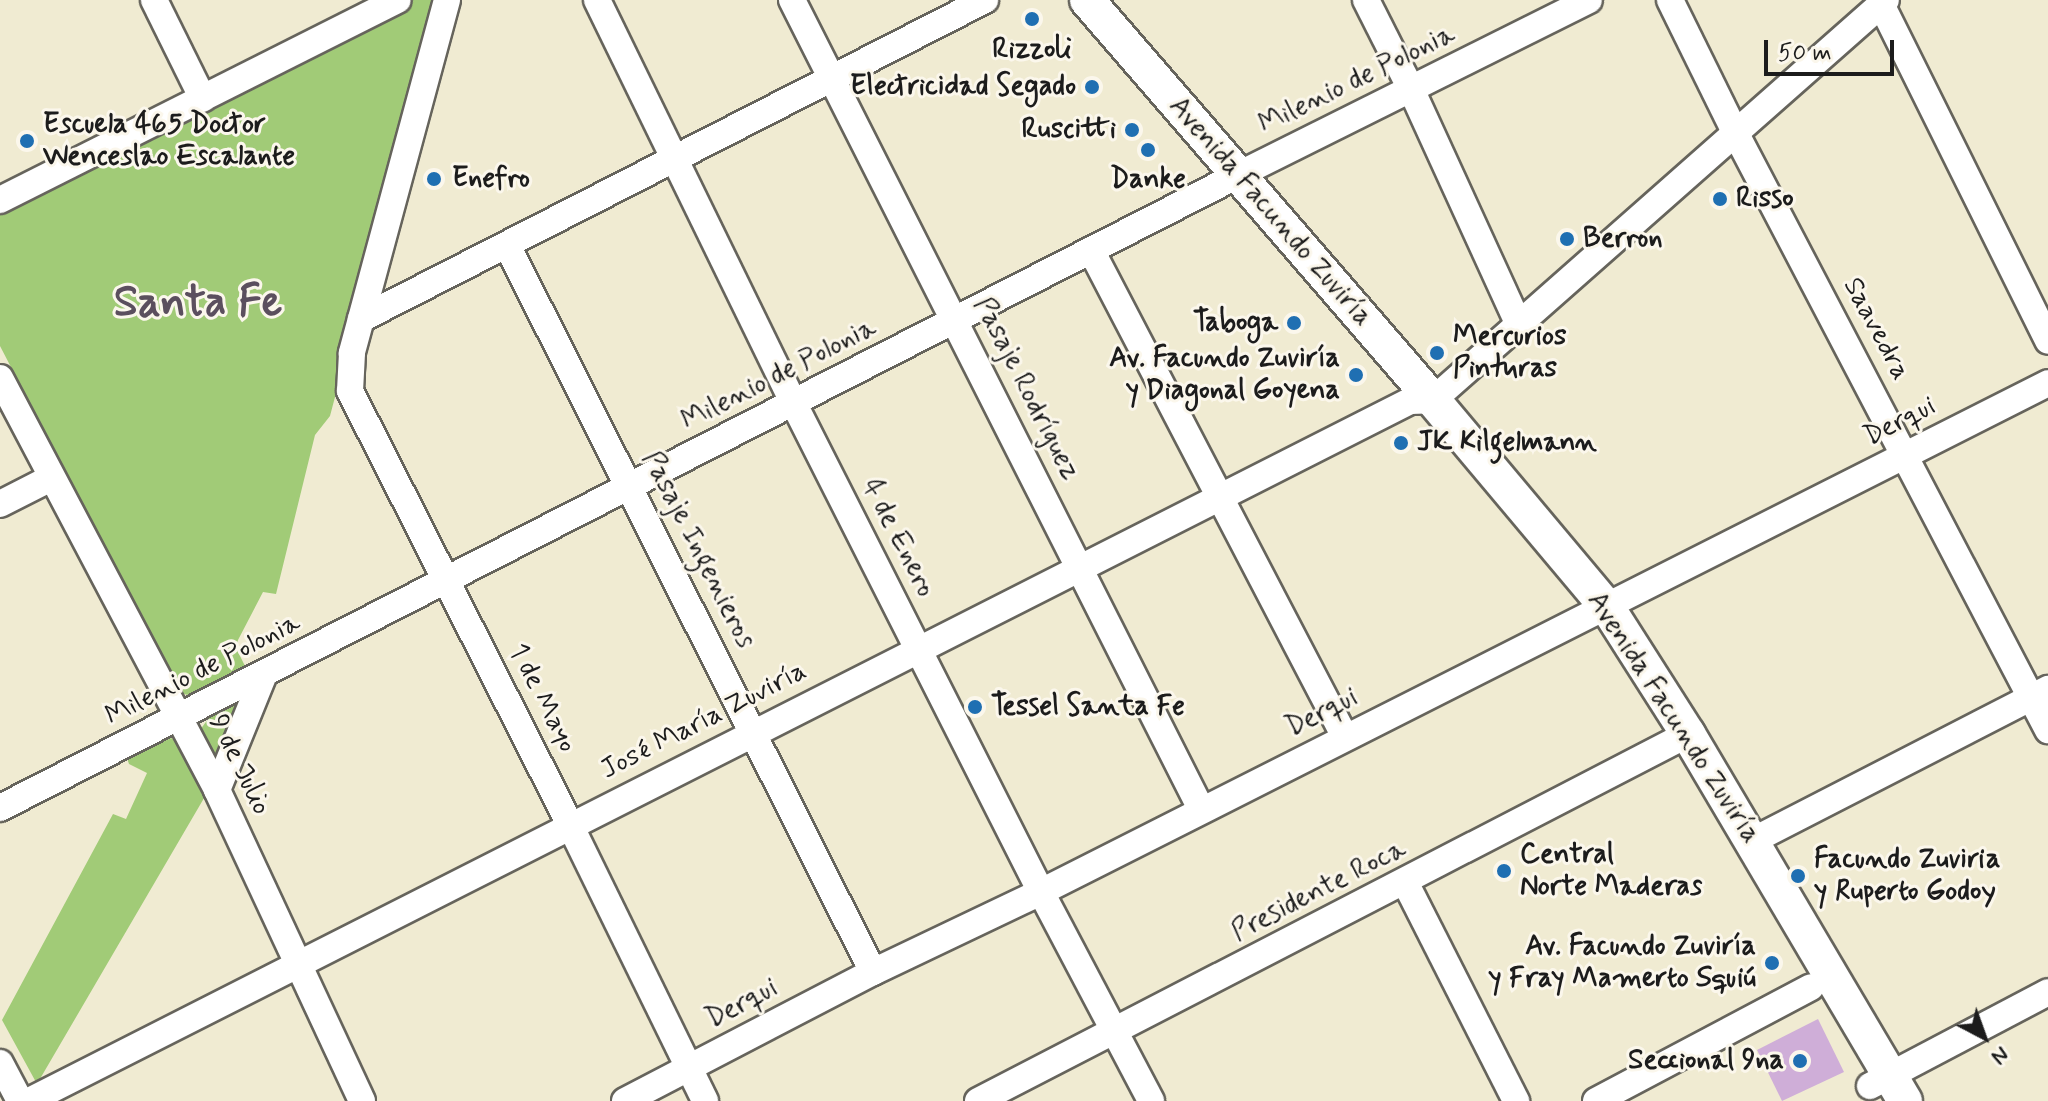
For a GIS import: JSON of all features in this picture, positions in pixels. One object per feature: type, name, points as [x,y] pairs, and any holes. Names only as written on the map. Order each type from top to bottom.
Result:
[{"type":"main road","name":"Avenida Facundo Zuviría","points":[[1063,0],[1229,180],[1422,400],[1598,611],[1679,739],[1752,841],[1886,1091]]},
{"type":"main road","name":"Avenida Facundo Zuviría","points":[[1087,0],[1229,180]]},
{"type":"main road","name":"Avenida Facundo Zuviría","points":[[1679,739],[1811,987],[1886,1091]]},
{"type":"street","points":[[154,0],[203,99]]},
{"type":"street","points":[[0,200],[203,99],[355,12],[397,0]]},
{"type":"street","name":"1 de Mayo","points":[[447,0],[361,319],[349,370],[352,398],[570,825],[705,1101]]},
{"type":"street","name":"4 de Enero","points":[[597,0],[677,158],[794,404],[1041,892],[1151,1101]]},
{"type":"street","name":"Pasaje Rodríguez","points":[[792,0],[1201,809]]},
{"type":"street","points":[[361,319],[985,0]]},
{"type":"street","points":[[1366,0],[1411,89],[1518,323]]},
{"type":"street","name":"Milenio de Polonia","points":[[0,808],[632,488],[1091,250],[1589,0]]},
{"type":"street","name":"Saavedra","points":[[1670,0],[1736,134],[1906,454],[2040,694],[2048,730]]},
{"type":"street","points":[[1884,2],[2048,341]]},
{"type":"street","name":"José María Zuviría","points":[[29,1101],[918,648],[1221,496],[1422,400],[1518,323],[1884,2]]},
{"type":"street","name":"Pasaje Ingenieros","points":[[507,245],[873,972]]},
{"type":"street","points":[[1091,250],[1345,737]]},
{"type":"street","name":"9 de Julio","points":[[0,378],[181,718],[362,1101]]},
{"type":"street","name":"Derqui","points":[[625,1101],[873,972],[1041,892],[2048,383]]},
{"type":"street","points":[[0,504],[51,478]]},
{"type":"street","points":[[217,790],[264,674]]},
{"type":"street","points":[[1752,841],[2040,694]]},
{"type":"street","name":"Presidente Roca","points":[[978,1101],[1679,739]]},
{"type":"street","points":[[1405,882],[1516,1101]]},
{"type":"street","points":[[1596,1101],[1811,987]]},
{"type":"street","points":[[1886,1091],[2048,992]]},
{"type":"street","points":[[0,1063],[20,1101]]},
{"type":"green space","points":[[413,0],[440,0],[330,416],[315,435],[276,594],[263,592],[238,640],[236,648],[248,672],[196,697],[184,694],[177,687],[0,346],[0,210]]},
{"type":"green space","points":[[246,696],[217,770],[200,730],[211,715]]},
{"type":"green space","points":[[171,738],[178,741],[207,793],[37,1084],[2,1020],[113,814],[126,819],[147,773],[129,764],[127,758]]},
{"type":"building","name":"Seccional 9na","points":[[1818,1019],[1844,1072],[1782,1101],[1757,1050]]},
{"type":"place","name":"Rizzoli","points":[[1032,19]]},
{"type":"place","name":"Electricidad Segado","points":[[1092,87]]},
{"type":"place","name":"Ruscitti","points":[[1132,130]]},
{"type":"place","name":"Escuela 465 Doctor Wenceslao Escalante","points":[[27,141]]},
{"type":"place","name":"Danke","points":[[1148,150]]},
{"type":"place","name":"Enefro","points":[[434,179]]},
{"type":"place","name":"Risso","points":[[1720,199]]},
{"type":"place","name":"Berron","points":[[1567,239]]},
{"type":"place","name":"Taboga","points":[[1294,323]]},
{"type":"place","name":"Mercurios Pinturas","points":[[1437,353]]},
{"type":"place","name":"Av. Facundo Zuviría y Diagonal Goyena","points":[[1356,375]]},
{"type":"place","name":"JK Kilgelmann","points":[[1401,443]]},
{"type":"place","name":"Tessel Santa Fe","points":[[975,707]]},
{"type":"place","name":"Central Norte Maderas","points":[[1504,871]]},
{"type":"place","name":"Facundo Zuviria y Ruperto Godoy","points":[[1798,876]]},
{"type":"place","name":"Av. Facundo Zuviría y Fray Mamerto Squiú","points":[[1772,963]]},
{"type":"place","name":"Seccional 9na","points":[[1800,1061]]},
{"type":"district","name":"Santa Fe","points":[[198,303]]}]
